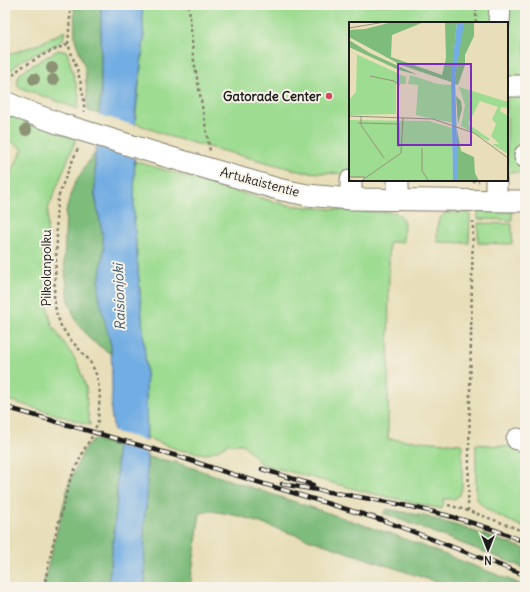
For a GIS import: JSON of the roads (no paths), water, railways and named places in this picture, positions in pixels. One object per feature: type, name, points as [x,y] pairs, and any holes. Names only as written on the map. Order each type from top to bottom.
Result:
[{"type":"street","points":[[499,22],[500,5]]},
{"type":"street","points":[[508,86],[525,86]]},
{"type":"street","name":"Artukaistentie","points":[[5,102],[61,124],[278,189],[307,195],[351,189],[496,190],[525,201]]},
{"type":"water","name":"Raisionjoki","points":[[101,5],[142,5],[144,39],[135,116],[134,217],[146,368],[147,498],[144,524],[145,587],[108,587],[117,497],[117,452],[111,412],[111,346],[99,297],[99,283],[104,249],[95,195],[95,153],[101,97]]},
{"type":"railway","points":[[5,407],[177,456],[385,521],[525,575]]},
{"type":"railway","points":[[262,469],[313,485]]},
{"type":"railway","points":[[282,484],[408,506],[458,518],[493,529],[525,542]]},
{"type":"place","name":"Gatorade Center","points":[[329,96]]}]
